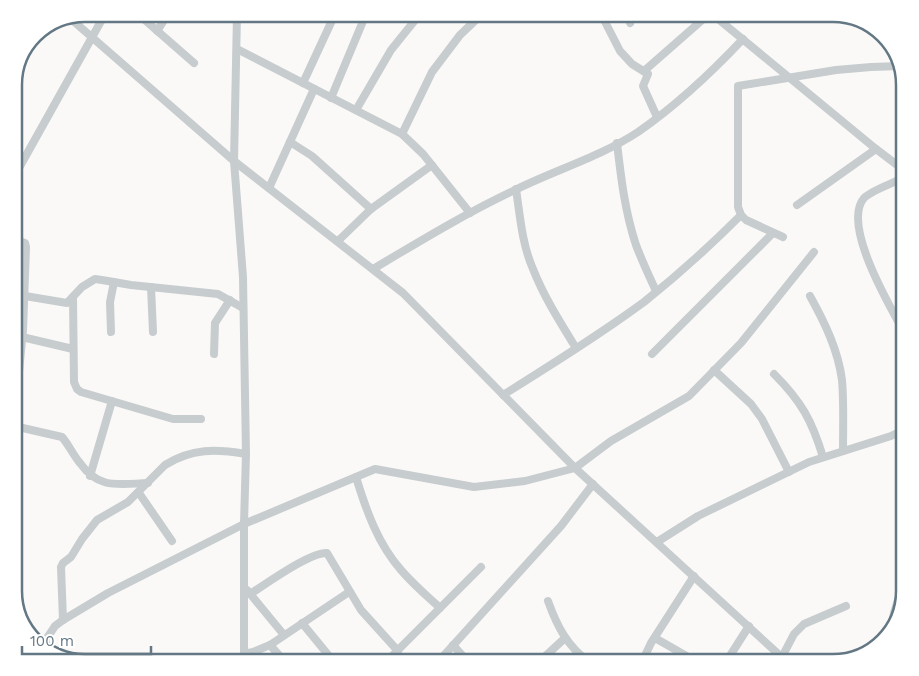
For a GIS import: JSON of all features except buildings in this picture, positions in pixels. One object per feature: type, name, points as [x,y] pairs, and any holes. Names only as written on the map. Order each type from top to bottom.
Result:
[{"type":"street","points":[[23,161],[101,22]]},
{"type":"street","points":[[148,22],[194,63]]},
{"type":"street","points":[[157,30],[162,22]]},
{"type":"street","points":[[237,22],[234,161],[243,277],[246,454],[244,654]]},
{"type":"street","points":[[303,83],[331,22]]},
{"type":"street","points":[[331,98],[363,22]]},
{"type":"street","points":[[356,110],[391,50],[414,22]]},
{"type":"street","points":[[402,134],[432,72],[460,35],[474,22]]},
{"type":"street","points":[[605,22],[620,51],[632,64],[649,76],[644,82],[644,89],[658,117]]},
{"type":"street","points":[[644,71],[701,22]]},
{"type":"street","points":[[721,22],[896,164]]},
{"type":"street","points":[[76,24],[234,161],[404,293],[575,468],[778,654]]},
{"type":"street","points":[[373,269],[441,228],[516,189],[592,156],[637,132],[706,78],[743,39]]},
{"type":"street","points":[[237,49],[402,134],[424,154],[470,213]]},
{"type":"street","points":[[783,237],[746,220],[741,215],[738,207],[738,86],[789,77],[871,67],[893,66]]},
{"type":"street","points":[[269,188],[314,89]]},
{"type":"street","points":[[290,142],[312,156],[371,209]]},
{"type":"street","points":[[617,143],[623,195],[636,245],[656,291]]},
{"type":"street","points":[[796,205],[876,149]]},
{"type":"street","points":[[338,241],[371,209],[432,165]]},
{"type":"street","points":[[896,182],[864,198],[859,206],[858,214],[866,258],[896,317]]},
{"type":"street","points":[[516,189],[523,235],[532,269],[552,310],[576,348]]},
{"type":"street","points":[[504,395],[576,348],[656,291],[706,250],[741,215]]},
{"type":"street","points":[[652,354],[773,234]]},
{"type":"street","points":[[23,242],[26,247],[23,316]]},
{"type":"street","points":[[46,639],[55,626],[108,592],[244,524],[375,469],[474,487],[525,481],[575,468],[611,441],[689,396],[741,344],[814,252]]},
{"type":"street","points":[[24,296],[65,303],[70,302],[82,286],[95,279],[151,287],[210,292],[218,294],[243,308]]},
{"type":"street","points":[[111,332],[110,302],[114,282]]},
{"type":"street","points":[[151,287],[153,332]]},
{"type":"street","points":[[810,296],[824,320],[835,349],[842,380],[843,451]]},
{"type":"street","points":[[73,297],[75,386],[81,392],[173,419],[201,419]]},
{"type":"street","points":[[214,354],[215,322],[230,300]]},
{"type":"street","points":[[23,337],[73,349]]},
{"type":"street","points":[[714,370],[751,404],[762,419],[789,472]]},
{"type":"street","points":[[774,374],[790,390],[805,410],[824,457]]},
{"type":"street","points":[[90,476],[112,401]]},
{"type":"street","points":[[23,427],[62,437],[90,476],[98,482],[107,484],[148,483]]},
{"type":"street","points":[[657,542],[698,516],[789,472],[824,457],[874,442],[896,433]]},
{"type":"street","points":[[63,620],[61,567],[97,520],[128,502],[164,465],[190,453],[223,450],[246,454]]},
{"type":"street","points":[[356,477],[370,518],[384,545],[401,570],[440,608]]},
{"type":"street","points":[[445,654],[561,526],[593,484]]},
{"type":"street","points":[[138,493],[172,541]]},
{"type":"street","points":[[250,594],[302,562],[324,552],[331,558],[361,610],[398,651]]},
{"type":"street","points":[[395,654],[481,567]]},
{"type":"street","points":[[646,654],[694,576]]},
{"type":"street","points":[[244,587],[284,635]]},
{"type":"street","points":[[250,654],[270,645],[349,592]]},
{"type":"street","points":[[548,601],[556,624],[578,654]]},
{"type":"street","points":[[786,654],[794,634],[804,624],[846,606]]},
{"type":"street","points":[[302,623],[327,654]]},
{"type":"street","points":[[731,654],[749,626]]},
{"type":"street","points":[[548,654],[566,638]]},
{"type":"street","points":[[655,638],[683,654]]},
{"type":"street","points":[[270,645],[278,654]]},
{"type":"street","points":[[453,645],[461,654]]}]
